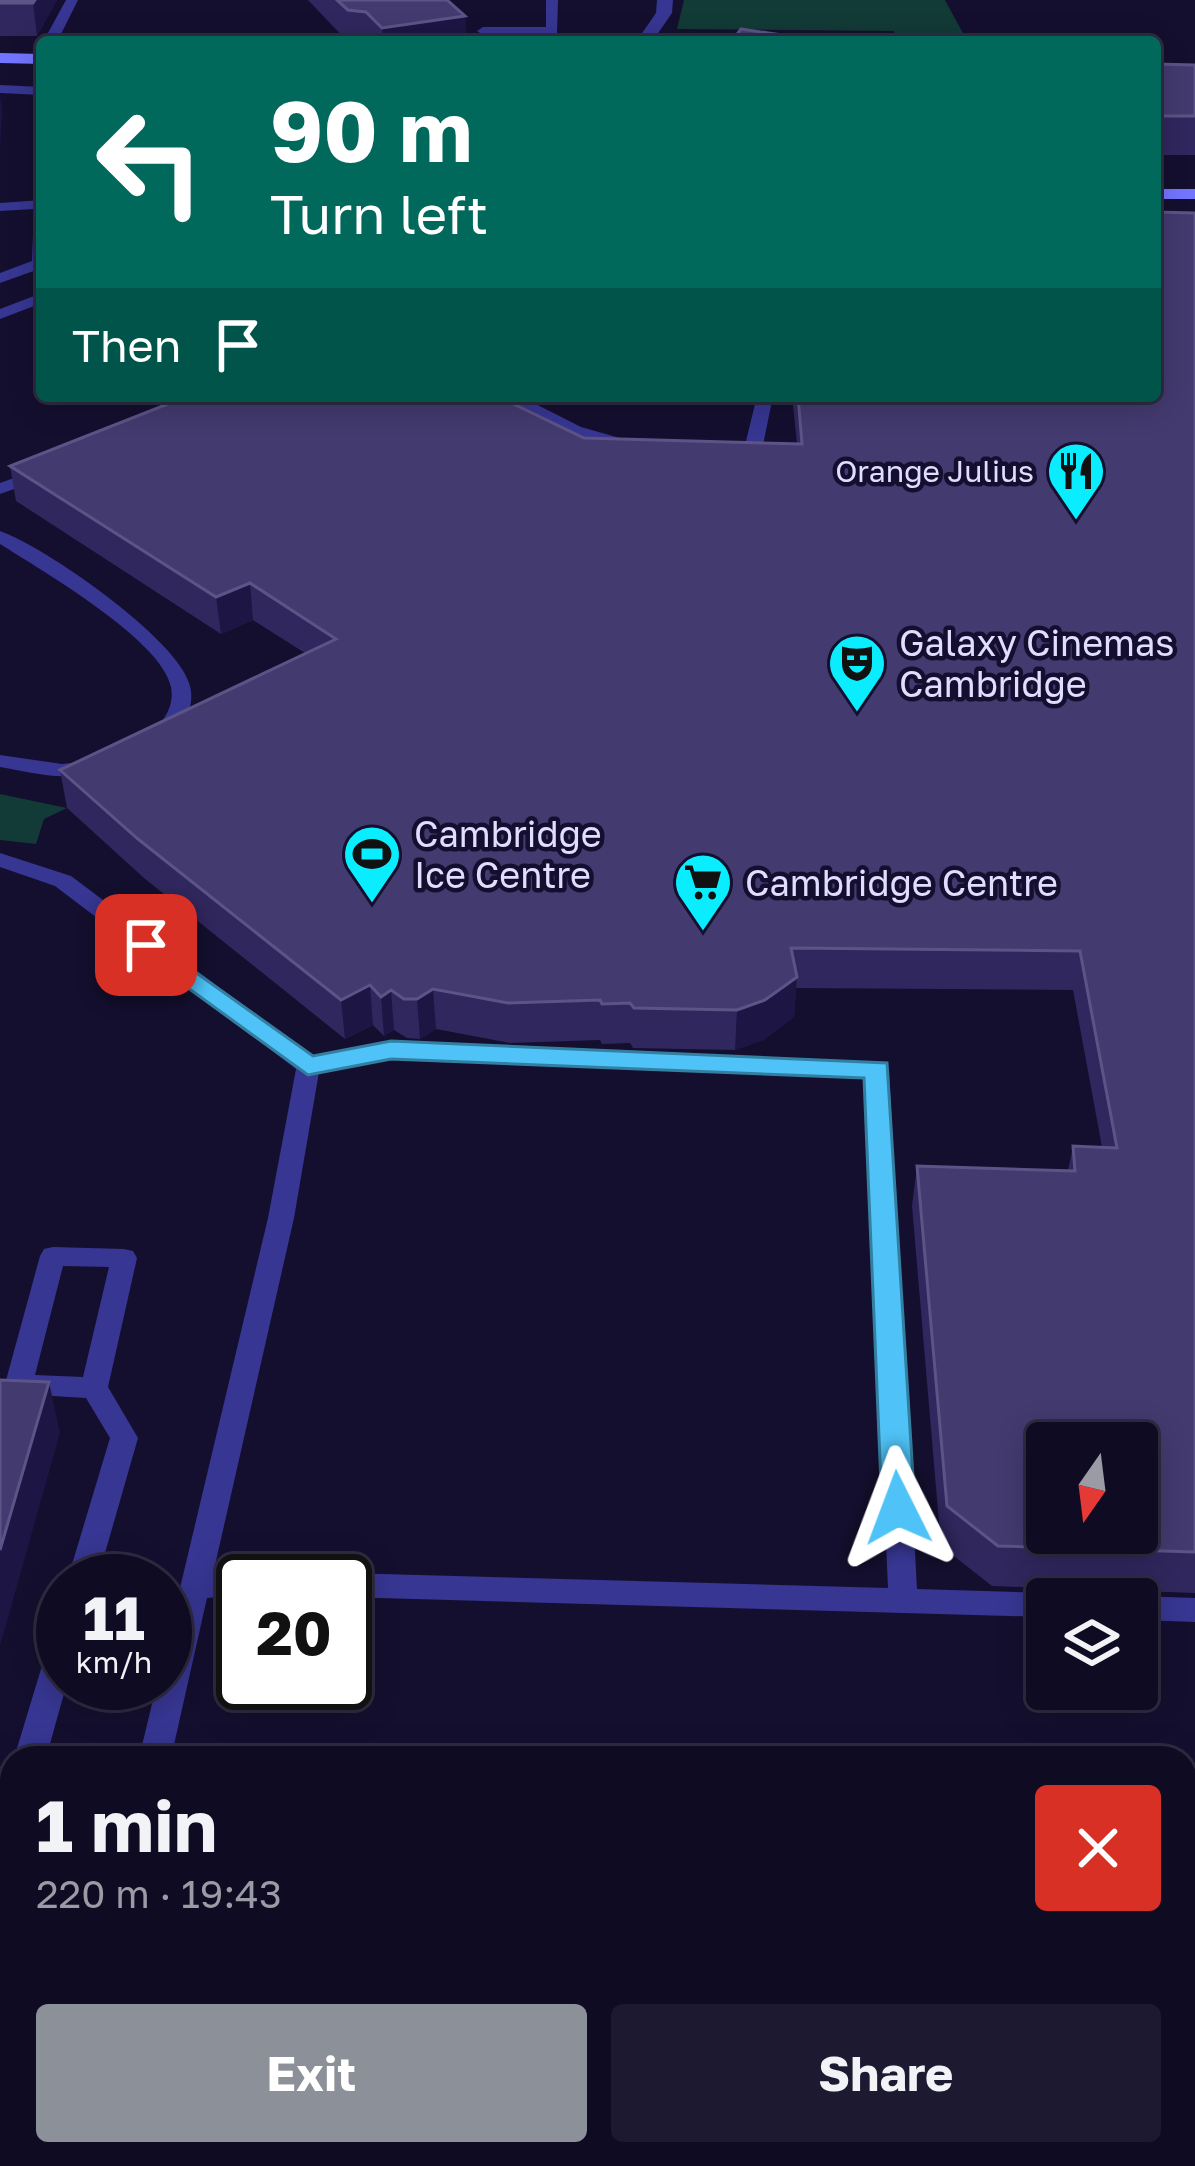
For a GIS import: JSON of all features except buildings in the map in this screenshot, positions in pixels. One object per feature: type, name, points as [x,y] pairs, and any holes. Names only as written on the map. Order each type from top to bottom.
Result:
[{"type":"street","points":[[649,36],[664,14],[665,0]]},
{"type":"street","points":[[0,58],[36,58]]},
{"type":"street","points":[[1161,194],[1195,194]]},
{"type":"lane","points":[[53,36],[72,0]]},
{"type":"lane","points":[[483,31],[552,31],[552,0]]},
{"type":"lane","points":[[0,89],[36,91]]},
{"type":"lane","points":[[0,207],[36,205]]},
{"type":"lane","points":[[0,278],[36,265]]},
{"type":"lane","points":[[0,314],[36,300]]},
{"type":"lane","points":[[519,402],[575,431],[667,450]]},
{"type":"lane","points":[[708,455],[754,445],[764,402]]},
{"type":"lane","points":[[0,489],[64,464]]},
{"type":"lane","points":[[0,536],[142,633],[179,676],[182,702],[174,725],[141,748]]},
{"type":"lane","points":[[0,761],[62,770],[98,766],[119,757]]},
{"type":"lane","points":[[0,860],[62,881],[308,1066],[391,1050],[877,1069],[903,1601]]},
{"type":"lane","points":[[158,1746],[281,1218],[308,1066]]},
{"type":"lane","points":[[90,1554],[124,1438],[94,1388],[124,1258],[53,1256],[19,1384],[94,1388]]},
{"type":"lane","points":[[194,1587],[216,1585]]},
{"type":"lane","points":[[372,1586],[1026,1604]]},
{"type":"lane","points":[[1158,1609],[1195,1610]]},
{"type":"lane","points":[[34,1746],[44,1710]]},
{"type":"green space","points":[[684,0],[945,0],[964,36],[894,36],[894,31],[677,29]]},
{"type":"green space","points":[[0,794],[67,808],[44,819],[36,844],[0,840]]},
{"type":"place","name":"Orange Julius","points":[[1076,522]]},
{"type":"place","name":"Galaxy Cinemas Cambridge","points":[[857,714]]},
{"type":"place","name":"Cambridge Ice Centre","points":[[372,905]]},
{"type":"place","name":"Cambridge Centre","points":[[703,933]]},
{"type":"route","points":[[146,945],[308,1066],[391,1050],[877,1069],[898,1508]]}]
